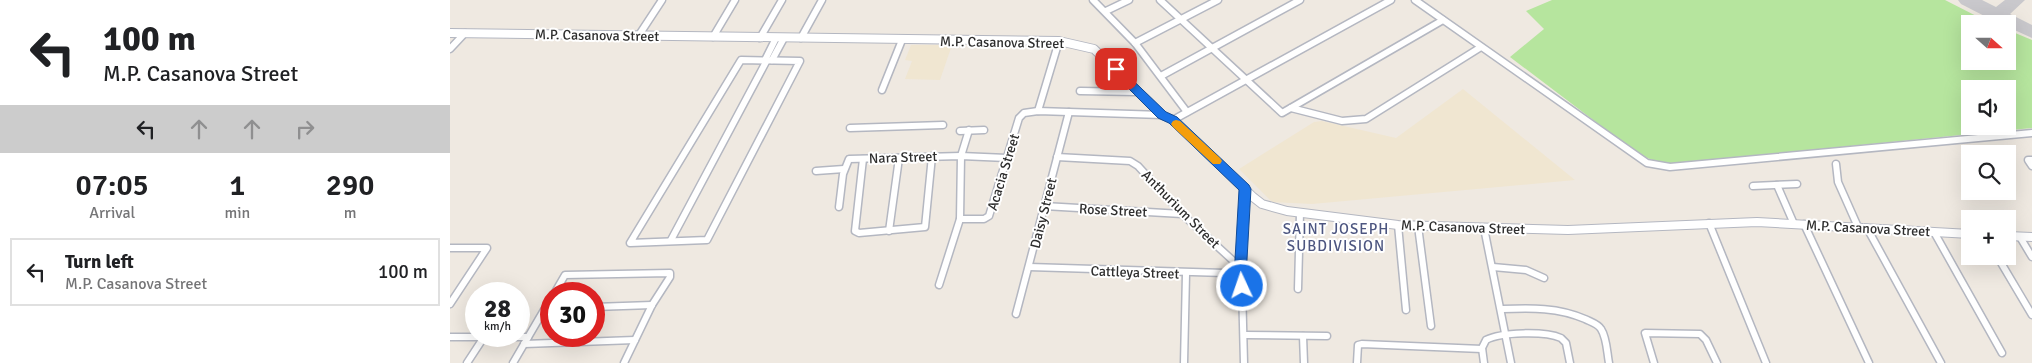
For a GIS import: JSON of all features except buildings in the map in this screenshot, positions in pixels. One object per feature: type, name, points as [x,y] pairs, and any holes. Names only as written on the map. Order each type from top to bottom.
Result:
[{"type":"street","points":[[639,35],[662,0]]},
{"type":"street","points":[[713,36],[735,0]]},
{"type":"street","points":[[760,38],[782,0]]},
{"type":"street","points":[[801,38],[822,0]]},
{"type":"street","points":[[1093,0],[1106,11],[1135,43],[1187,112]]},
{"type":"street","points":[[1106,11],[1129,0]]},
{"type":"street","points":[[1160,0],[1282,113],[1443,20]]},
{"type":"street","points":[[1135,43],[1218,0]]},
{"type":"street","points":[[1161,76],[1300,0]]},
{"type":"street","points":[[1173,120],[1391,0]]},
{"type":"street","points":[[1415,0],[1647,162],[1659,166],[1670,167],[2032,133]]},
{"type":"street","name":"M.P. Casanova Street","points":[[450,33],[1059,41],[1086,46],[1094,50],[1162,115],[1173,120],[1262,204],[1300,213],[1418,226],[1568,230],[1709,222],[1804,224],[1961,234]]},
{"type":"street","points":[[450,49],[465,33]]},
{"type":"street","points":[[671,240],[780,38]]},
{"type":"street","points":[[882,90],[902,40]]},
{"type":"street","points":[[1059,41],[1038,111],[1162,115]]},
{"type":"street","points":[[1291,108],[1342,121],[1366,119],[1482,48]]},
{"type":"street","points":[[740,60],[768,60],[800,61],[707,240],[630,243],[740,60]]},
{"type":"street","points":[[1080,91],[1138,92]]},
{"type":"street","name":"Acacia Street","points":[[960,218],[984,219],[989,216],[1019,118],[1024,113],[1038,111]]},
{"type":"street","name":"Daisy Street","points":[[1016,314],[1069,112]]},
{"type":"street","points":[[850,128],[943,125]]},
{"type":"street","points":[[939,285],[960,218],[961,156],[969,130]]},
{"type":"street","points":[[960,131],[984,130]]},
{"type":"street","points":[[863,159],[856,232],[925,227],[932,156]]},
{"type":"street","name":"Nara Street","points":[[844,169],[847,160],[932,156],[1007,158]]},
{"type":"street","name":"Anthurium Street","points":[[1057,157],[1130,162],[1138,166],[1182,214],[1241,268]]},
{"type":"street","points":[[889,231],[899,158]]},
{"type":"street","points":[[2032,160],[2028,160],[2032,166]]},
{"type":"street","points":[[1836,164],[1838,182],[1858,228]]},
{"type":"street","points":[[816,171],[844,169],[839,207]]},
{"type":"street","points":[[1753,186],[1798,184]]},
{"type":"street","points":[[1777,185],[1794,224]]},
{"type":"street","points":[[1244,363],[1245,335],[1240,277],[1245,189]]},
{"type":"street","name":"Rose Street","points":[[1044,206],[1182,214]]},
{"type":"street","points":[[1298,289],[1300,213]]},
{"type":"street","points":[[1709,222],[1766,363]]},
{"type":"street","points":[[1804,224],[1869,363]]},
{"type":"street","points":[[1398,225],[1406,310]]},
{"type":"street","points":[[1418,226],[1431,326]]},
{"type":"street","points":[[1484,228],[1502,309],[1511,363]]},
{"type":"street","points":[[1867,228],[1941,363]]},
{"type":"street","points":[[1934,232],[2002,353]]},
{"type":"street","points":[[2016,237],[2032,237]]},
{"type":"street","points":[[2020,237],[2032,257]]},
{"type":"street","points":[[450,248],[487,248],[451,301]]},
{"type":"street","points":[[2002,265],[2032,316]]},
{"type":"street","name":"Cattleya Street","points":[[1029,267],[1186,274],[1225,273],[1240,277]]},
{"type":"street","points":[[1493,267],[1520,268],[1534,272],[1544,278]]},
{"type":"street","points":[[561,282],[565,275],[670,273],[670,277],[652,305],[624,363]]},
{"type":"street","points":[[1184,363],[1186,274]]},
{"type":"street","points":[[605,307],[652,305]]},
{"type":"street","points":[[1502,309],[1564,310],[1598,325],[1602,331],[1609,363]]},
{"type":"street","points":[[530,334],[540,320]]},
{"type":"street","points":[[1654,363],[1644,333],[1700,334],[1706,340],[1717,363]]},
{"type":"street","points":[[1245,335],[1327,336]]},
{"type":"street","points":[[1484,363],[1482,349],[1487,339],[1506,335],[1558,336],[1566,343],[1570,363]]},
{"type":"street","points":[[1303,336],[1304,363]]},
{"type":"street","points":[[450,337],[465,337]]},
{"type":"street","points":[[530,344],[635,340]]},
{"type":"street","points":[[1358,363],[1357,349],[1358,345],[1362,344],[1482,349]]},
{"type":"street","points":[[467,363],[477,347]]},
{"type":"street","points":[[513,363],[522,347]]},
{"type":"shaded area","points":[[911,45],[952,45],[940,80],[905,79],[912,61],[905,60]]},
{"type":"shaded area","points":[[1463,89],[1575,180],[1312,204],[1272,202],[1239,169],[1314,122],[1322,121],[1396,138]]},
{"type":"green space","points":[[1552,0],[1945,0],[1974,15],[1961,15],[1961,70],[2016,70],[2016,33],[2032,40],[2032,128],[2016,130],[2016,80],[1961,80],[1962,135],[1671,164],[1657,162],[1638,154],[1510,57],[1544,29],[1526,11]]},
{"type":"taxiway","points":[[1967,0],[2032,32]]},
{"type":"taxiway","points":[[1998,15],[2016,0]]},
{"type":"slow traffic","points":[[1176,124],[1217,161]]},
{"type":"district","name":"SAINT JOSEPH SUBDIVISION","points":[[1336,238]]},
{"type":"route","points":[[1116,69],[1162,115],[1173,120],[1245,189],[1240,277],[1242,286]]}]
